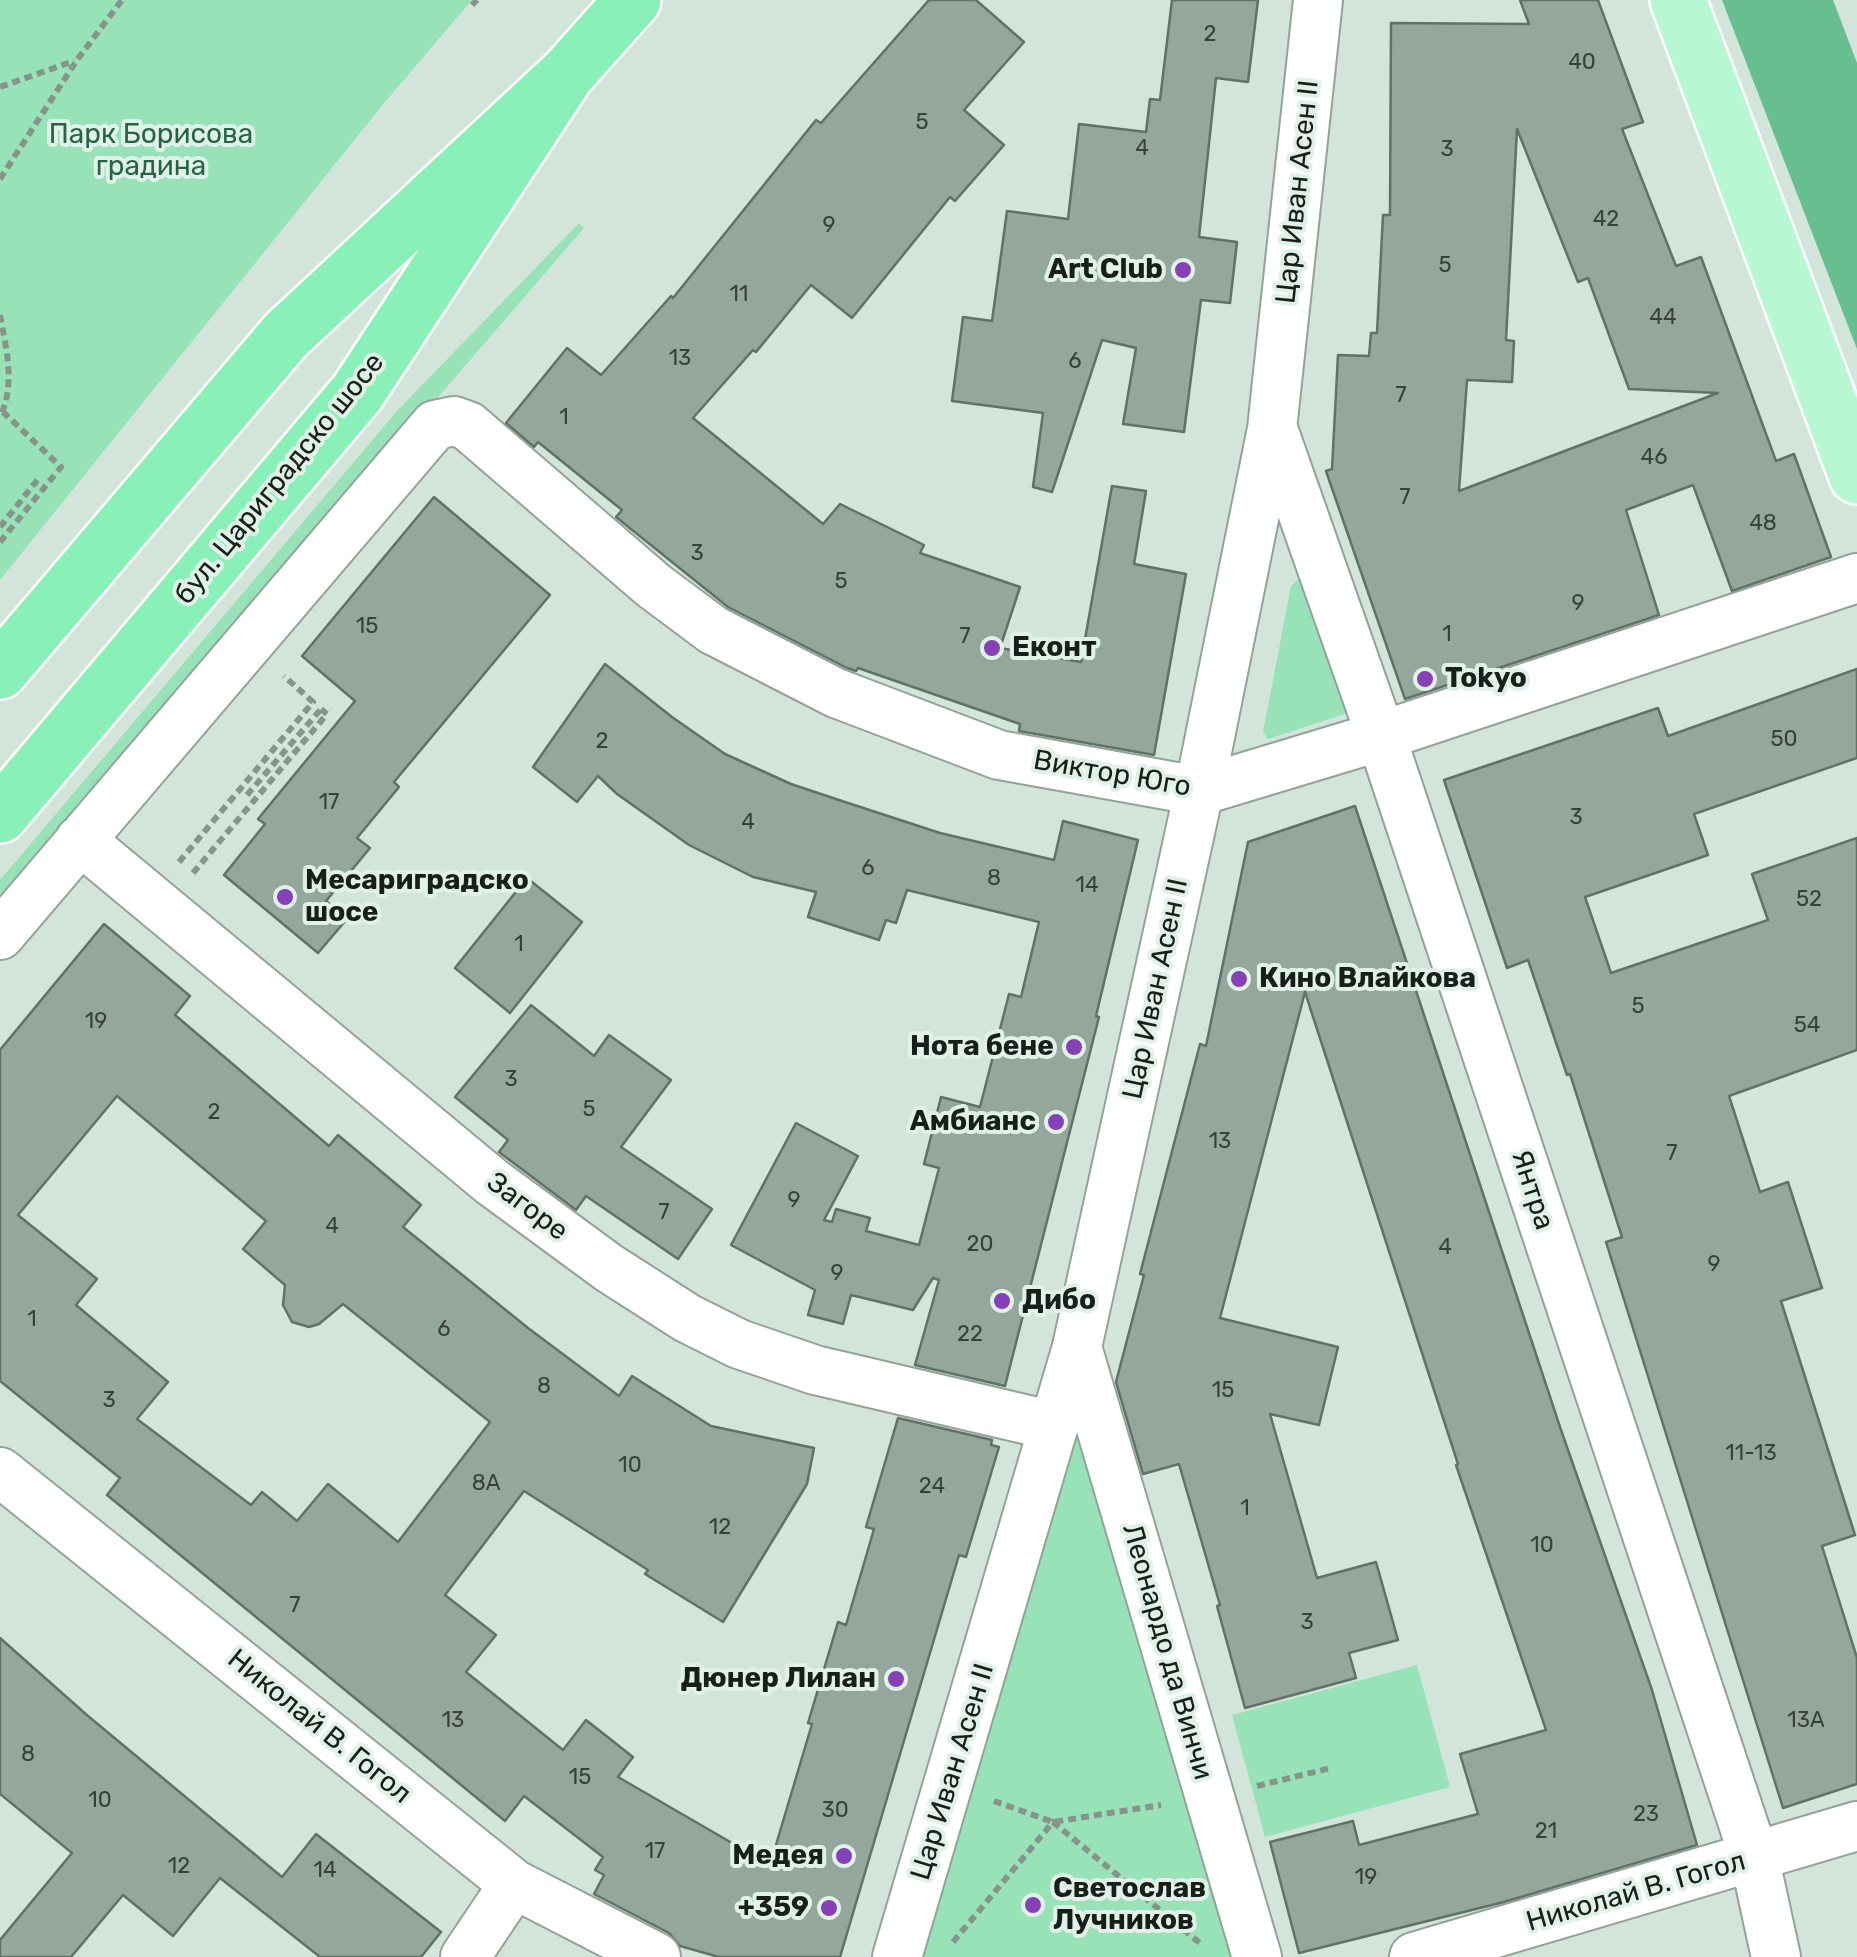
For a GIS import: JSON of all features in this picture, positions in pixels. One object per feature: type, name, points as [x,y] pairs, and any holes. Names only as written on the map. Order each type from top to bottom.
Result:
[{"type":"highway","name":"бул. Цариградско шосе","points":[[0,671],[286,334],[566,74],[633,0]]},
{"type":"highway","name":"бул. Цариградско шосе","points":[[0,815],[357,393],[566,74]]},
{"type":"main road","points":[[1678,0],[1857,476]]},
{"type":"street","name":"Цар Иван Асен II","points":[[897,1957],[1077,1347],[1200,791],[1272,428],[1318,0]]},
{"type":"street","name":"Виктор Юго","points":[[80,840],[436,425],[454,421],[468,426],[654,586],[712,630],[836,694],[999,754],[1200,791],[1380,736],[1857,578]]},
{"type":"street","name":"Янтра","points":[[1272,428],[1380,736],[1754,1856],[1776,1957]]},
{"type":"street","name":"Загоре","points":[[80,840],[167,891],[492,1182],[609,1268],[687,1318],[739,1344],[815,1370],[1054,1426]]},
{"type":"street","points":[[0,935],[80,840]]},
{"type":"street","name":"Леонардо да Винчи","points":[[1077,1347],[1256,1957]]},
{"type":"street","name":"Николай В. Гогол","points":[[0,1472],[514,1884],[656,1957]]},
{"type":"street","name":"Николай В. Гогол","points":[[1414,1957],[1857,1826]]},
{"type":"street","points":[[465,1957],[514,1884]]},
{"type":"path","points":[[0,179],[77,60],[122,0]]},
{"type":"path","points":[[0,87],[77,60]]},
{"type":"path","points":[[0,315],[8,384],[1,414],[61,467],[0,542]]},
{"type":"path","points":[[0,527],[39,478]]},
{"type":"path","points":[[167,891],[313,702],[273,666]]},
{"type":"path","points":[[167,891],[327,714],[321,709],[247,795]]},
{"type":"path","points":[[941,1957],[1053,1822],[1210,1798],[1331,1768]]},
{"type":"path","points":[[950,1786],[1053,1822],[1202,1945]]},
{"type":"green space","name":"Парк Борисова градина","points":[[0,0],[472,0],[385,102],[0,580]]},
{"type":"green space","points":[[579,223],[584,228],[0,912],[0,880],[397,411]]},
{"type":"green space","points":[[1299,579],[1304,582],[1348,713],[1268,739],[1263,732],[1291,586]]},
{"type":"green space","points":[[1077,1347],[1257,1957],[897,1957]]},
{"type":"green space","points":[[1417,1665],[1450,1787],[1265,1837],[1232,1715]]},
{"type":"shaded area","points":[[1722,0],[1833,0],[1857,63],[1857,349]]},
{"type":"building","points":[[929,0],[976,0],[1024,42],[964,110],[1004,145],[955,201],[950,197],[852,318],[811,285],[756,352],[753,350],[693,418],[823,524],[840,504],[924,545],[920,553],[1020,587],[1000,648],[1081,662],[1112,486],[1146,491],[1134,564],[1186,574],[1154,755],[1019,731],[1020,724],[858,668],[847,668],[728,607],[616,517],[622,510],[538,442],[534,447],[506,423],[567,348],[601,375],[673,298],[816,120],[821,123]]},
{"type":"building","points":[[1172,0],[1258,0],[1248,82],[1216,78],[1199,237],[1237,242],[1230,303],[1201,300],[1184,432],[1123,424],[1136,348],[1102,340],[1052,492],[1033,487],[1043,413],[952,401],[963,317],[992,321],[1007,211],[1068,219],[1079,124],[1146,132],[1150,99],[1160,100]]},
{"type":"building","points":[[1520,0],[1598,0],[1643,122],[1622,129],[1676,266],[1701,257],[1776,461],[1794,454],[1831,557],[1732,591],[1693,485],[1626,510],[1659,615],[1405,699],[1326,471],[1332,469],[1338,355],[1369,356],[1371,333],[1377,333],[1383,215],[1390,215],[1391,23],[1529,24]],"holes":[[[1517,129],[1578,282],[1588,278],[1629,389],[1718,393],[1459,491],[1467,380],[1512,382],[1514,341],[1506,340]]]},
{"type":"building","points":[[434,497],[550,595],[394,782],[399,787],[357,838],[370,848],[326,901],[347,919],[318,953],[224,875],[265,824],[258,819],[355,701],[302,656]]},
{"type":"building","points":[[605,664],[725,754],[791,784],[845,802],[940,833],[1054,860],[1063,821],[1138,840],[1096,1016],[1099,1017],[1005,1386],[915,1365],[939,1280],[933,1278],[913,1310],[851,1295],[843,1324],[808,1315],[815,1290],[731,1245],[796,1123],[858,1156],[824,1220],[832,1222],[836,1209],[870,1218],[866,1231],[919,1245],[939,1168],[924,1164],[941,1097],[980,1107],[1009,994],[1021,997],[1039,922],[907,890],[896,923],[886,920],[879,940],[808,917],[816,892],[753,877],[689,845],[598,776],[577,802],[533,767]]},
{"type":"building","points":[[1857,669],[1857,758],[1694,814],[1708,855],[1585,897],[1611,973],[1768,920],[1752,874],[1857,838],[1857,1050],[1729,1096],[1760,1192],[1788,1182],[1822,1288],[1781,1301],[1855,1535],[1822,1546],[1857,1658],[1857,1784],[1783,1808],[1606,1242],[1622,1237],[1570,1074],[1567,1075],[1528,960],[1507,968],[1444,780],[1658,708],[1668,736]]},
{"type":"building","points":[[1355,806],[1561,1430],[1652,1690],[1697,1845],[1504,1902],[1299,1953],[1270,1842],[1353,1821],[1359,1845],[1478,1814],[1460,1754],[1546,1730],[1456,1465],[1305,992],[1220,1318],[1338,1347],[1319,1425],[1270,1414],[1317,1578],[1376,1562],[1398,1640],[1349,1653],[1356,1678],[1245,1708],[1179,1464],[1143,1474],[1116,1382],[1200,1044],[1206,1046],[1248,842]]},
{"type":"building","points":[[527,878],[582,922],[510,1013],[455,968]]},
{"type":"building","points":[[104,924],[190,996],[175,1015],[329,1146],[338,1135],[421,1205],[403,1227],[619,1396],[632,1376],[711,1426],[814,1448],[807,1484],[723,1622],[524,1491],[445,1595],[496,1635],[466,1672],[563,1750],[586,1720],[633,1757],[618,1777],[770,1865],[838,1622],[846,1625],[874,1529],[866,1527],[898,1418],[992,1440],[991,1445],[999,1447],[966,1557],[959,1555],[840,1957],[719,1957],[680,1946],[669,1933],[594,1894],[604,1875],[595,1870],[603,1857],[524,1796],[505,1821],[107,1495],[120,1478],[0,1381],[0,1050]],"holes":[[[117,1096],[266,1221],[243,1249],[285,1285],[283,1305],[292,1322],[309,1327],[319,1324],[343,1304],[490,1422],[398,1542],[328,1484],[297,1521],[262,1492],[251,1505],[137,1419],[168,1382],[76,1305],[97,1279],[18,1215]]]},
{"type":"building","points":[[531,1005],[594,1056],[609,1035],[671,1080],[621,1147],[712,1209],[678,1259],[586,1196],[576,1210],[499,1152],[508,1140],[455,1097]]},
{"type":"building","points":[[0,1638],[282,1877],[316,1834],[441,1932],[421,1957],[320,1957],[220,1878],[173,1936],[123,1895],[71,1957],[0,1957],[0,1940],[72,1853],[0,1794]]},
{"type":"place","name":"Art Club","points":[[1183,270]]},
{"type":"place","name":"Еконт","points":[[992,648]]},
{"type":"place","name":"Tokyo","points":[[1425,679]]},
{"type":"place","name":"Месариградско шосе","points":[[285,897]]},
{"type":"place","name":"Кино Влайкова","points":[[1239,979]]},
{"type":"place","name":"Нота бене","points":[[1074,1047]]},
{"type":"place","name":"Амбианс","points":[[1056,1122]]},
{"type":"place","name":"Дибо","points":[[1002,1301]]},
{"type":"place","name":"Дюнер Лилан","points":[[896,1679]]},
{"type":"place","name":"Медея","points":[[844,1856]]},
{"type":"place","name":"Светослав Лучников","points":[[1033,1905]]},
{"type":"place","name":"+359","points":[[829,1908]]}]
